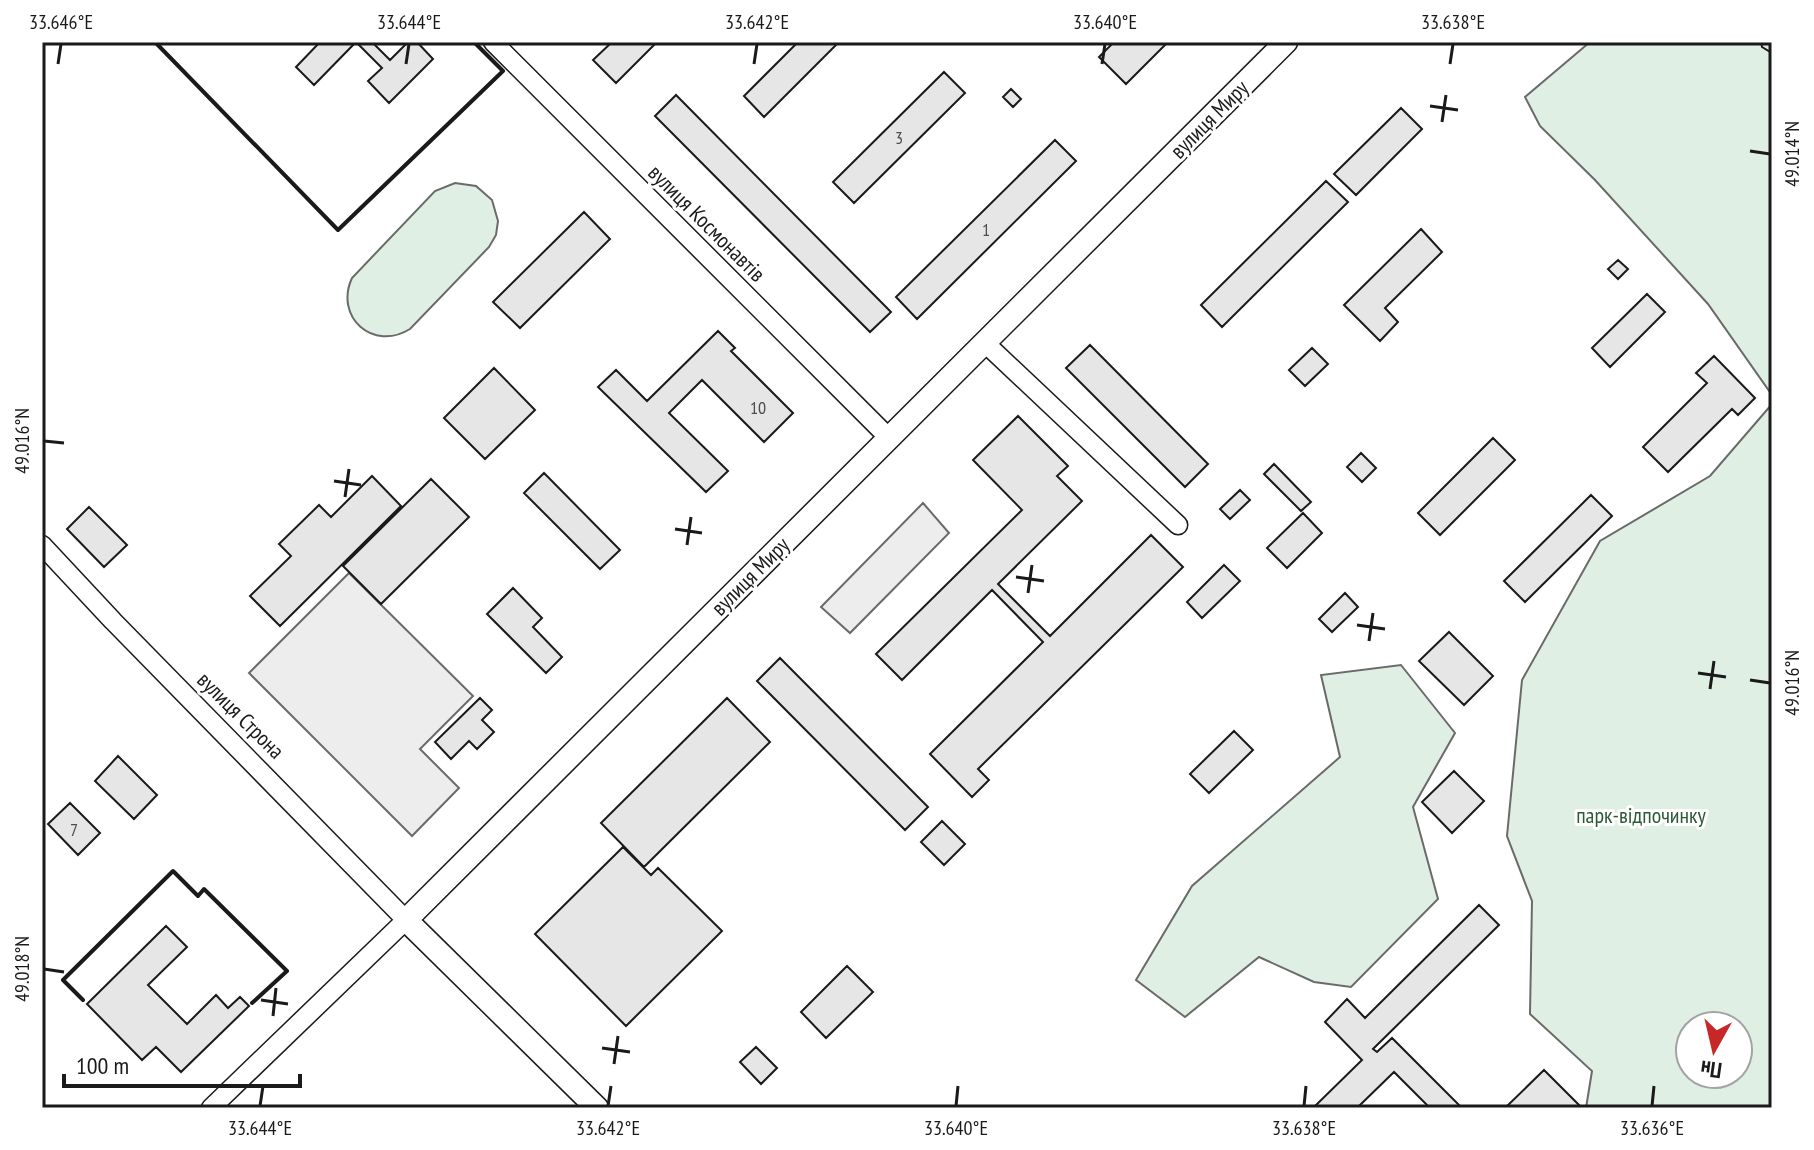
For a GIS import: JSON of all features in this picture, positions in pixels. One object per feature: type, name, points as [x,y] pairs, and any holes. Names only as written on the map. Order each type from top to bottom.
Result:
[{"type":"main road","name":"вулиця Миру","points":[[406,920],[1286,42]]},
{"type":"main road","points":[[406,920],[597,1108]]},
{"type":"street","name":"вулиця Космонавтів","points":[[493,42],[888,437]]},
{"type":"street","points":[[984,342],[1178,525]]},
{"type":"street","name":"вулиця Строна","points":[[42,545],[406,920]]},
{"type":"street","name":"вулиця Миру","points":[[211,1108],[406,920]]},
{"type":"green space","points":[[1590,42],[1772,42],[1772,395],[1708,304],[1595,180],[1540,126],[1525,97]]},
{"type":"green space","points":[[455,183],[476,186],[492,200],[498,221],[496,235],[489,247],[410,329],[383,336],[360,327],[348,306],[352,278],[435,191]]},
{"type":"green space","name":"парк-відпочинку","points":[[1772,404],[1772,1108],[1586,1108],[1592,1071],[1530,1014],[1532,901],[1507,836],[1522,680],[1600,541],[1710,476]]},
{"type":"green space","points":[[1401,665],[1455,733],[1413,807],[1438,899],[1351,987],[1314,982],[1259,957],[1185,1017],[1136,980],[1192,886],[1340,757],[1321,675]]},
{"type":"shaded area","points":[[923,503],[949,533],[850,633],[821,607]]},
{"type":"shaded area","points":[[349,573],[473,696],[420,749],[459,788],[412,836],[249,673]]},
{"type":"building","points":[[320,42],[356,42],[314,85],[296,67]]},
{"type":"building","points":[[356,42],[372,42],[390,60],[408,42],[417,42],[433,59],[389,103],[368,81],[382,68]]},
{"type":"building","points":[[612,42],[657,42],[616,83],[593,60]]},
{"type":"building","points":[[798,42],[839,42],[764,117],[744,96]]},
{"type":"building","points":[[1114,42],[1168,42],[1126,84],[1099,57]]},
{"type":"building","points":[[1761,42],[1772,42],[1772,60],[1770,52],[1762,47]]},
{"type":"building","points":[[944,72],[965,93],[854,203],[833,182]]},
{"type":"building","points":[[1011,89],[1021,99],[1013,107],[1003,97]]},
{"type":"building","points":[[676,95],[891,312],[870,332],[655,116]]},
{"type":"building","points":[[1401,108],[1422,129],[1356,195],[1334,174]]},
{"type":"building","points":[[1055,140],[1076,161],[917,319],[896,297]]},
{"type":"building","points":[[1326,181],[1348,202],[1222,327],[1201,305]]},
{"type":"building","points":[[584,212],[610,239],[520,328],[493,302]]},
{"type":"building","points":[[1421,229],[1442,252],[1385,308],[1398,322],[1380,341],[1344,305]]},
{"type":"building","points":[[1618,260],[1628,269],[1618,279],[1608,269]]},
{"type":"building","points":[[1647,294],[1665,312],[1610,367],[1592,348]]},
{"type":"building","points":[[718,331],[735,348],[731,351],[793,413],[764,442],[702,380],[669,413],[728,471],[706,492],[598,387],[616,370],[647,401]]},
{"type":"building","points":[[1090,345],[1208,464],[1185,487],[1066,368]]},
{"type":"building","points":[[1312,348],[1328,364],[1305,386],[1289,370]]},
{"type":"building","points":[[1714,356],[1755,398],[1738,415],[1732,409],[1668,472],[1643,447],[1707,383],[1696,373]]},
{"type":"building","points":[[494,368],[535,410],[485,459],[444,418]]},
{"type":"building","points":[[1018,416],[1068,466],[1057,476],[1082,501],[998,584],[1050,636],[1151,535],[1183,567],[978,769],[989,780],[972,797],[930,754],[1043,642],[992,590],[902,680],[876,654],[1022,510],[973,460]]},
{"type":"building","points":[[1493,438],[1515,460],[1440,535],[1418,513]]},
{"type":"building","points":[[1361,453],[1376,468],[1362,482],[1347,467]]},
{"type":"building","points":[[1274,464],[1311,502],[1301,511],[1264,474]]},
{"type":"building","points":[[544,473],[620,550],[600,569],[524,493]]},
{"type":"building","points":[[372,476],[401,506],[280,626],[250,596],[291,556],[279,544],[319,505],[331,517]]},
{"type":"building","points":[[431,479],[469,517],[381,604],[343,566]]},
{"type":"building","points":[[1240,490],[1250,500],[1230,519],[1220,509]]},
{"type":"building","points":[[1591,495],[1612,516],[1525,602],[1504,581]]},
{"type":"building","points":[[89,507],[127,545],[104,567],[67,529]]},
{"type":"building","points":[[1303,513],[1322,533],[1287,568],[1267,548]]},
{"type":"building","points":[[1224,565],[1240,581],[1202,618],[1187,602]]},
{"type":"building","points":[[513,588],[542,618],[533,627],[562,657],[546,673],[487,614]]},
{"type":"building","points":[[1345,593],[1358,607],[1332,632],[1319,619]]},
{"type":"building","points":[[1449,632],[1493,676],[1464,705],[1419,661]]},
{"type":"building","points":[[780,658],[928,807],[905,830],[757,681]]},
{"type":"building","points":[[480,698],[492,710],[482,720],[494,732],[477,749],[469,741],[451,759],[435,742]]},
{"type":"building","points":[[727,698],[770,742],[644,867],[601,823]]},
{"type":"building","points":[[1234,731],[1253,750],[1209,793],[1190,774]]},
{"type":"building","points":[[118,756],[157,795],[134,819],[95,781]]},
{"type":"building","points":[[1454,771],[1484,801],[1452,833],[1422,802]]},
{"type":"building","points":[[70,803],[100,833],[78,855],[48,824]]},
{"type":"building","points":[[942,821],[965,844],[944,865],[921,842]]},
{"type":"building","points":[[623,847],[651,875],[658,868],[722,931],[626,1026],[535,934]]},
{"type":"building","points":[[1479,905],[1499,925],[1373,1049],[1377,1052],[1392,1038],[1462,1108],[1430,1108],[1394,1072],[1357,1108],[1313,1108],[1362,1060],[1325,1022],[1347,999],[1365,1018]]},
{"type":"building","points":[[166,926],[187,947],[148,985],[187,1024],[216,995],[228,1008],[240,997],[249,1006],[181,1072],[156,1047],[142,1060],[87,1004]]},
{"type":"building","points":[[847,966],[873,992],[826,1038],[801,1012]]},
{"type":"building","points":[[756,1047],[777,1068],[761,1084],[740,1062]]},
{"type":"building","points":[[1544,1070],[1579,1105],[1577,1108],[1505,1108]]},
{"type":"wall","points":[[155,42],[338,230],[503,71],[474,42]]},
{"type":"wall","points":[[83,1000],[63,980],[173,871],[198,896],[204,889],[287,971],[252,1003]]}]
